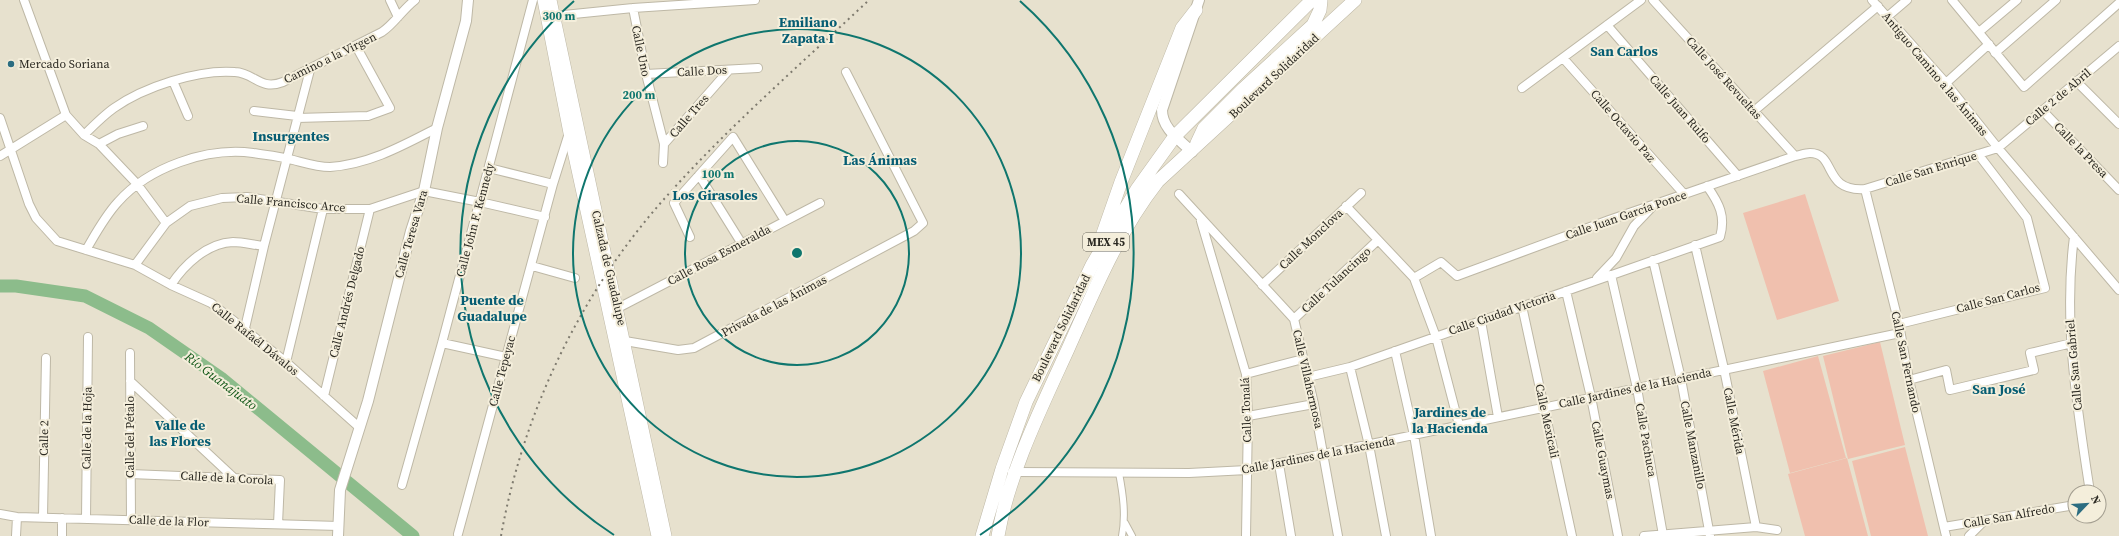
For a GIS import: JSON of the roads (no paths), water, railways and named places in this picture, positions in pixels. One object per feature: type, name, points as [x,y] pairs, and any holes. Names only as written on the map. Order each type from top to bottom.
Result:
[{"type":"highway","name":"Boulevard Solidaridad","points":[[982,536],[1002,469],[1026,402],[1092,265],[1136,189],[1175,136],[1312,0]]},
{"type":"highway","points":[[1192,152],[1204,128],[1242,90],[1313,25],[1320,10],[1321,0]]},
{"type":"highway","name":"Boulevard Solidaridad","points":[[998,536],[1016,473],[1040,409],[1123,230],[1136,210],[1158,181],[1192,152],[1355,0]]},
{"type":"highway","points":[[1092,265],[1121,182],[1182,28],[1197,5]]},
{"type":"main road","name":"Calzada de Guadalupe","points":[[543,0],[569,133],[666,536]]},
{"type":"main road","name":"Calzada de Guadalupe","points":[[550,0],[618,308],[620,340],[657,536]]},
{"type":"street","points":[[24,0],[66,115],[84,135],[99,144],[137,184],[166,224]]},
{"type":"street","points":[[390,0],[398,17]]},
{"type":"street","name":"Camino a la Virgen","points":[[84,135],[113,109],[173,81],[200,74],[236,72],[272,86],[310,70],[387,29],[406,7],[415,0]]},
{"type":"street","name":"Calle Teresa Vara","points":[[339,531],[340,490],[360,428],[411,231],[424,191],[437,128],[466,21],[468,0]]},
{"type":"street","name":"Calle John F. Kennedy","points":[[402,485],[442,343],[533,0]]},
{"type":"street","points":[[554,16],[633,8],[755,0]]},
{"type":"street","points":[[1522,88],[1641,0]]},
{"type":"street","name":"Calle José Revueltas","points":[[1653,0],[1795,156]]},
{"type":"street","points":[[1887,17],[1907,0]]},
{"type":"street","points":[[1952,0],[2024,87],[2119,3]]},
{"type":"street","points":[[1979,32],[2017,0]]},
{"type":"street","points":[[1995,53],[2056,0]]},
{"type":"street","points":[[1754,111],[1875,3]]},
{"type":"street","name":"Antiguo Camino a las Ánimas","points":[[1875,3],[1946,83],[1998,148],[2119,290]]},
{"type":"street","points":[[1192,152],[1175,136],[1164,122],[1162,110],[1197,5]]},
{"type":"street","name":"Calle Uno","points":[[633,8],[646,74],[664,144],[663,163]]},
{"type":"street","name":"Calle Juan Rulfo","points":[[1607,25],[1738,176]]},
{"type":"street","points":[[1946,83],[1989,44]]},
{"type":"street","points":[[254,111],[297,117],[368,116],[390,108],[356,46]]},
{"type":"street","name":"Calle 2 de Abril","points":[[1998,148],[2076,81],[2118,48]]},
{"type":"street","name":"Calle Octavio Paz","points":[[1563,58],[1684,194]]},
{"type":"street","name":"Calle Dos","points":[[646,74],[758,68]]},
{"type":"street","points":[[245,328],[264,246],[310,70]]},
{"type":"street","name":"Calle Tres","points":[[664,144],[729,70]]},
{"type":"street","name":"Privada de las Ánimas","points":[[620,340],[678,350],[694,348],[914,231],[923,223],[846,72]]},
{"type":"street","points":[[173,81],[188,116]]},
{"type":"street","points":[[2076,81],[2119,124]]},
{"type":"street","name":"Calle la Presa","points":[[2042,110],[2119,190]]},
{"type":"street","points":[[0,156],[66,115]]},
{"type":"street","name":"Calle Tepeyac","points":[[458,534],[532,266],[553,184],[575,116]]},
{"type":"street","name":"Calle Rafaél Dávalos","points":[[0,118],[29,204],[36,218],[57,241],[135,265],[171,285],[211,303],[245,328],[286,362],[360,428]]},
{"type":"street","points":[[99,144],[143,126]]},
{"type":"street","points":[[86,250],[115,206],[137,184],[164,169],[192,158],[210,154],[251,153],[287,158],[328,167],[356,163],[380,157],[437,128]]},
{"type":"street","points":[[690,237],[674,203],[733,137],[785,221]]},
{"type":"street","name":"Calle San Enrique","points":[[1865,189],[1998,148]]},
{"type":"street","name":"Calle Juan García Ponce","points":[[1414,278],[1441,262],[1457,276],[1654,204],[1795,156],[1810,153],[1818,154],[1824,158],[1839,185],[1852,190],[1865,189]]},
{"type":"street","name":"Calle San Carlos","points":[[1899,324],[2045,288],[2027,218],[1978,154]]},
{"type":"street","points":[[489,168],[553,184]]},
{"type":"street","points":[[699,175],[742,244]]},
{"type":"street","name":"Calle Ciudad Victoria","points":[[1308,377],[1350,367],[1594,282],[1720,236],[1724,223],[1714,196],[1707,186]]},
{"type":"street","name":"Calle San Fernando","points":[[1865,189],[1899,324],[1908,380],[1946,536]]},
{"type":"street","points":[[424,191],[545,217]]},
{"type":"street","name":"Calle Francisco Arce","points":[[135,265],[166,224],[190,206],[222,198],[247,197],[323,209],[370,209],[424,191]]},
{"type":"street","name":"Calle Monclova","points":[[1262,285],[1361,193]]},
{"type":"street","name":"Calle Villahermosa","points":[[1179,194],[1294,319],[1314,404],[1338,536]]},
{"type":"street","name":"Calle Rosa Esmeralda","points":[[618,308],[820,203]]},
{"type":"street","points":[[1594,282],[1609,267],[1634,226],[1654,204]]},
{"type":"street","points":[[1346,206],[1414,278],[1436,337],[1459,425]]},
{"type":"street","points":[[286,362],[323,209]]},
{"type":"street","name":"Calle Andrés Delgado","points":[[324,396],[370,209]]},
{"type":"street","name":"Calle Tonalá","points":[[1200,218],[1246,374],[1248,416],[1246,536]]},
{"type":"street","name":"Calle San Gabriel","points":[[2074,237],[2070,264],[2072,343],[2080,426],[2089,484]]},
{"type":"street","name":"Calle Tulancingo","points":[[1294,319],[1378,240]]},
{"type":"street","points":[[171,285],[181,270],[208,249],[232,242],[264,246]]},
{"type":"street","name":"Calle Mérida","points":[[1695,245],[1724,369],[1756,527]]},
{"type":"street","name":"Calle Manzanillo","points":[[1653,260],[1681,379],[1710,533]]},
{"type":"street","points":[[532,266],[575,278]]},
{"type":"street","name":"Calle Pachuca","points":[[1611,275],[1637,388],[1663,534]]},
{"type":"street","name":"Calle Guaymas","points":[[1566,291],[1591,397],[1618,536]]},
{"type":"street","name":"Calle Mexicali","points":[[1522,306],[1572,536]]},
{"type":"street","points":[[1481,321],[1498,417]]},
{"type":"street","name":"Calle Jardines de la Hacienda","points":[[1002,469],[1016,473],[1119,473],[1247,470],[1900,333]]},
{"type":"street","name":"Calle de la Hoja","points":[[86,519],[88,337]]},
{"type":"street","points":[[442,343],[506,357]]},
{"type":"street","points":[[1908,380],[1946,370],[1950,390],[2034,370],[2030,353],[2072,343]]},
{"type":"street","points":[[1395,351],[1414,435],[1431,536]]},
{"type":"street","name":"Calle del Pétalo","points":[[130,353],[131,520]]},
{"type":"street","name":"Calle 2","points":[[43,517],[46,358]]},
{"type":"street","points":[[1246,374],[1304,359]]},
{"type":"street","points":[[1350,367],[1369,445],[1386,536]]},
{"type":"street","points":[[130,381],[233,477]]},
{"type":"street","points":[[1248,416],[1314,404]]},
{"type":"street","points":[[1279,464],[1291,536]]},
{"type":"street","points":[[1119,473],[1123,494],[1125,523],[1122,536]]},
{"type":"street","name":"Calle de la Corola","points":[[130,474],[280,480],[278,524]]},
{"type":"street","name":"Calle San Alfredo","points":[[1944,527],[2067,506]]},
{"type":"street","name":"Calle de la Flor","points":[[0,514],[86,519],[278,524],[339,531]]},
{"type":"street","points":[[16,536],[17,516]]},
{"type":"street","points":[[62,518],[62,536]]},
{"type":"street","points":[[1969,536],[1985,520]]},
{"type":"street","points":[[1125,523],[1132,536]]},
{"type":"street","points":[[1644,536],[1710,533],[1756,527],[1777,530]]},
{"type":"waterway","name":"Río Guanajuato","points":[[0,286],[16,286],[85,296],[149,328],[221,378],[413,536]]},
{"type":"railway","points":[[501,536],[511,490],[524,444],[540,399],[582,314],[607,273],[635,234],[689,172],[739,121],[869,0]]},
{"type":"place","name":"Mercado Soriana","points":[[11,64]]},
{"type":"district","name":"Emiliano Zapata I","points":[[808,30]]},
{"type":"district","name":"San Carlos","points":[[1624,51]]},
{"type":"district","name":"Insurgentes","points":[[291,136]]},
{"type":"district","name":"Las Ánimas","points":[[880,160]]},
{"type":"district","name":"Los Girasoles","points":[[715,195]]},
{"type":"district","name":"Puente de Guadalupe","points":[[492,308]]},
{"type":"district","name":"San José","points":[[1999,389]]},
{"type":"district","name":"Jardines de la Hacienda","points":[[1450,420]]},
{"type":"district","name":"Valle de las Flores","points":[[180,434]]}]
